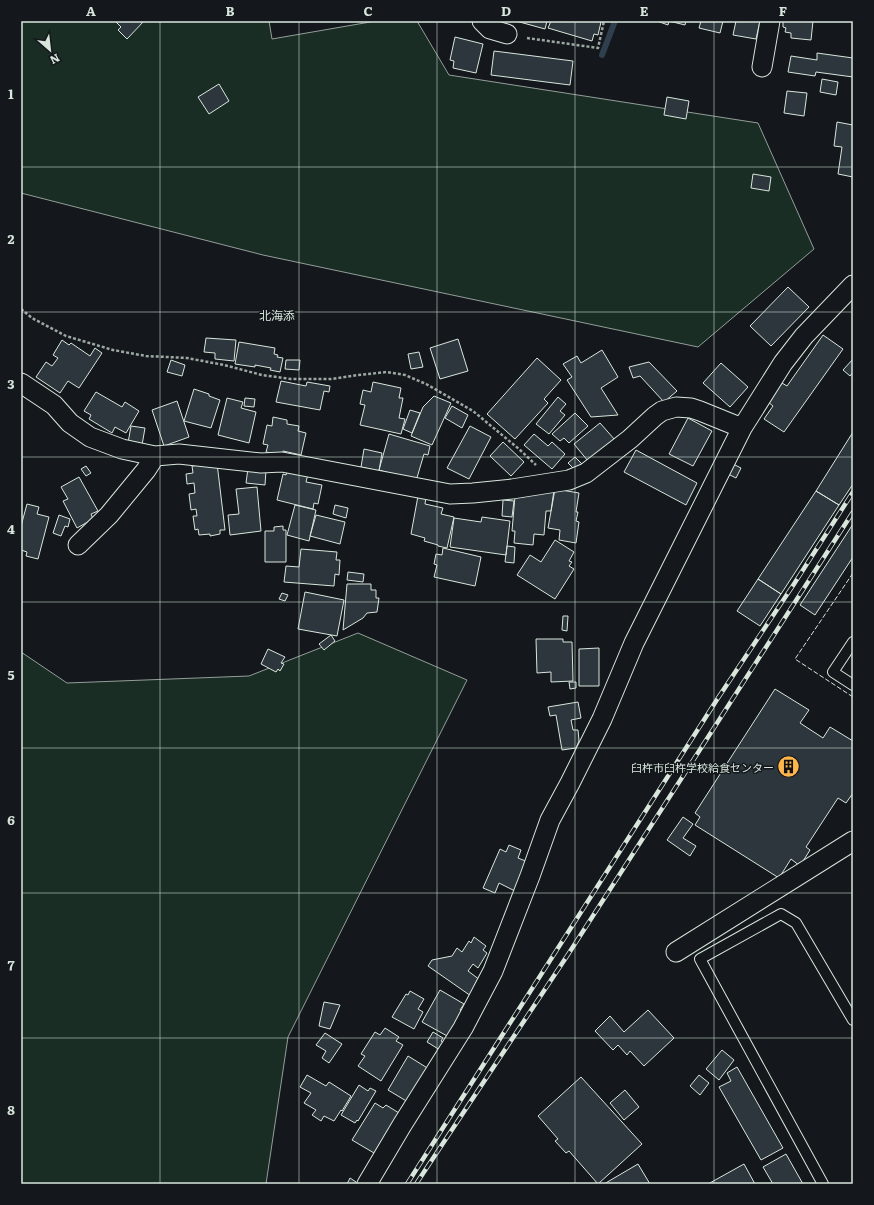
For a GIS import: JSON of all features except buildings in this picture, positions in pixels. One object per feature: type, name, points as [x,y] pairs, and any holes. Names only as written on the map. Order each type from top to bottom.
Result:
[{"type":"street","points":[[482,21],[490,29],[507,34]]},
{"type":"street","points":[[762,67],[770,21]]},
{"type":"street","points":[[367,1184],[463,1028],[493,971],[550,820],[602,718],[634,643],[742,428],[783,363],[804,336],[853,285]]},
{"type":"street","points":[[21,383],[54,405],[70,423],[90,437],[122,449],[155,456],[179,454],[261,463],[282,462],[450,494],[473,494],[569,480],[586,473],[630,439],[655,416],[668,409],[676,407],[691,408],[742,428]]},
{"type":"street","points":[[78,545],[110,515],[146,470],[155,456]]},
{"type":"street","points":[[676,952],[853,841]]},
{"type":"lane","points":[[853,642],[833,672],[853,685]]},
{"type":"lane","points":[[823,1184],[700,959],[781,914],[796,923],[853,1020]]},
{"type":"path","points":[[507,34],[598,48],[604,21]]},
{"type":"path","points":[[21,309],[32,318],[66,336],[113,350],[146,356],[187,358],[224,365],[262,375],[291,379],[331,379],[387,372],[405,374],[426,384],[473,411],[519,449],[545,474],[549,483]]},
{"type":"green space","points":[[21,21],[269,21],[272,39],[376,21],[417,21],[449,75],[758,123],[814,249],[698,347],[263,255],[21,193]]},
{"type":"green space","points":[[358,633],[467,680],[288,1037],[266,1184],[21,1184],[21,652],[67,683],[249,676]]},
{"type":"waterway","points":[[602,55],[615,21]]},
{"type":"railway","points":[[407,1184],[718,698],[853,492]]},
{"type":"railway","points":[[416,1184],[569,953],[853,512]]},
{"type":"fence","points":[[853,573],[795,659],[853,697]]},
{"type":"place","name":"臼杵市臼杵学校給食センター","points":[[789,767]]},
{"type":"district","name":"北海添","points":[[277,315]]}]
